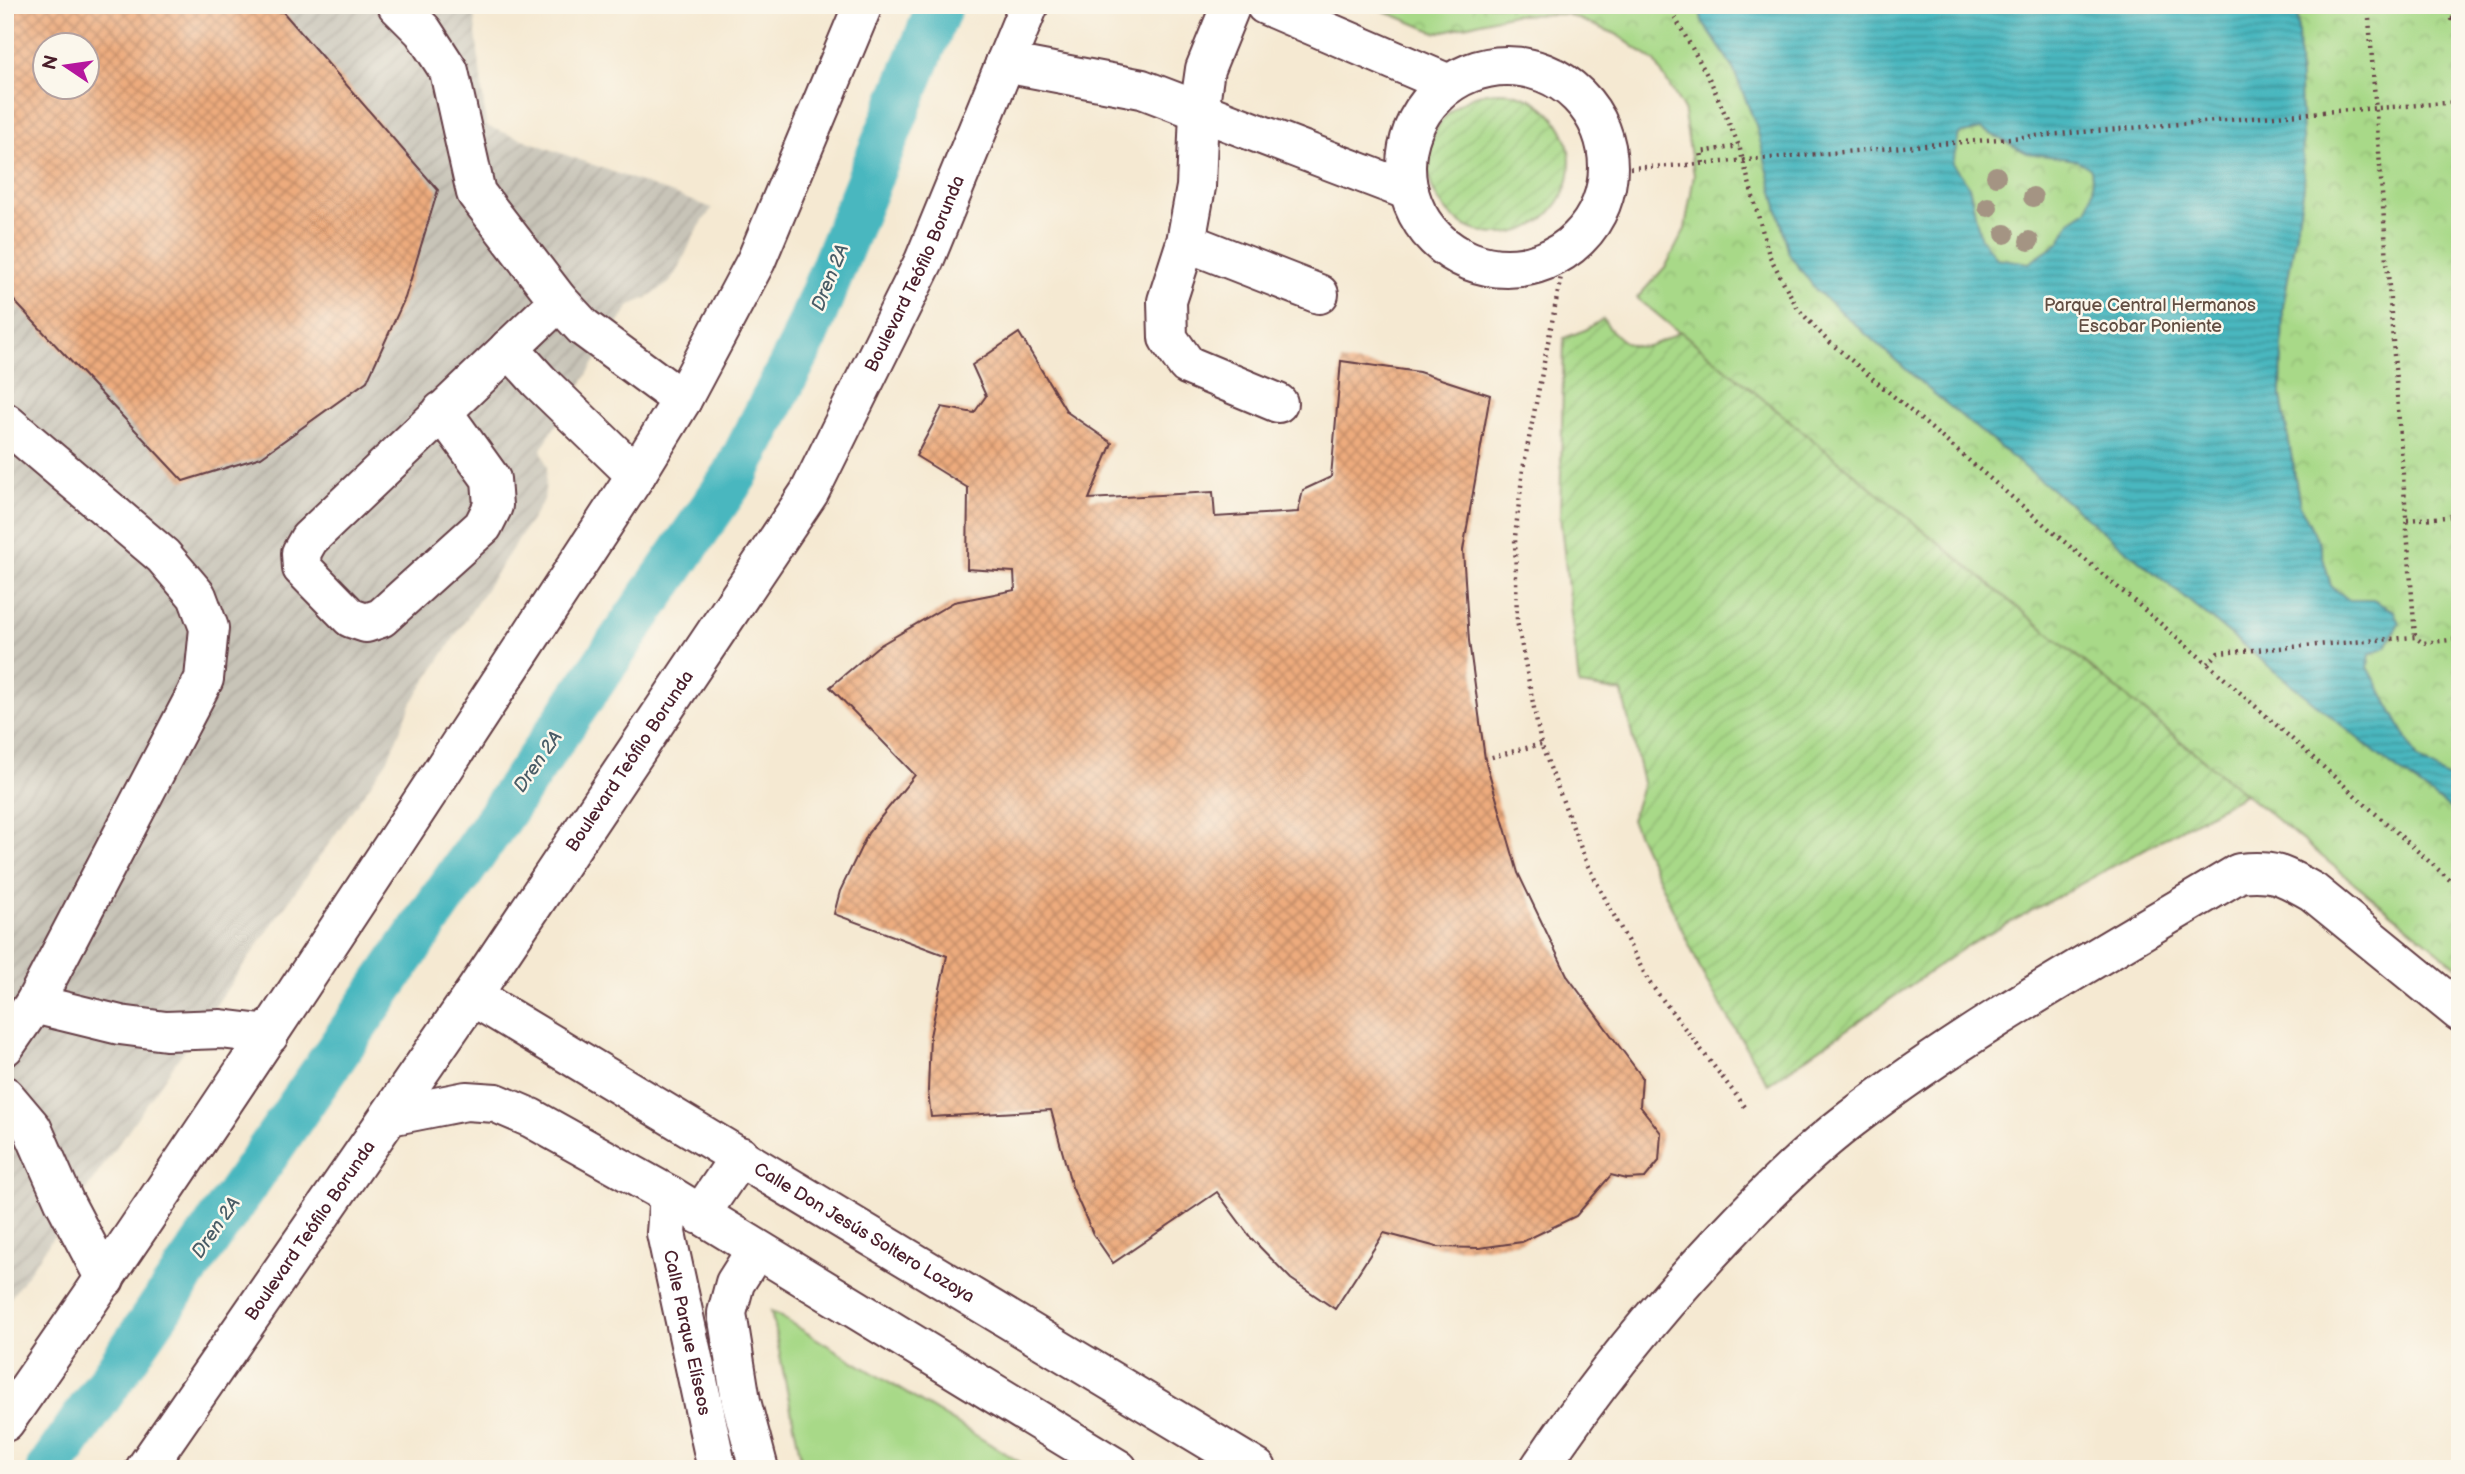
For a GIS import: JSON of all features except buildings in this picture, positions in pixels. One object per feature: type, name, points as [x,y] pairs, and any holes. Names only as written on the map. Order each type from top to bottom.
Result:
[{"type":"main road","points":[[397,5],[423,31],[449,71],[476,193],[583,327],[682,400]]},
{"type":"main road","points":[[5,1422],[269,1035],[636,475],[682,400],[756,261],[863,5]]},
{"type":"main road","name":"Boulevard Teófilo Borunda","points":[[145,1469],[472,996],[809,493],[925,261],[1029,5]]},
{"type":"main road","points":[[1231,5],[1205,69],[1199,111],[1196,187],[1186,242],[1167,301],[1167,338],[1187,365],[1278,403]]},
{"type":"main road","points":[[1265,5],[1449,84]]},
{"type":"main road","points":[[1005,63],[1142,89],[1409,191]]},
{"type":"main road","points":[[1508,65],[1539,70],[1567,84],[1589,107],[1604,134],[1609,169],[1604,198],[1589,227],[1566,251],[1536,264],[1504,269],[1471,262],[1443,246],[1422,222],[1409,191],[1406,161],[1413,131],[1427,105],[1449,84],[1477,70],[1508,65]]},
{"type":"main road","points":[[1186,242],[1319,294]]},
{"type":"main road","points":[[442,411],[491,479],[493,506],[483,526],[381,618],[366,623],[351,618],[302,568],[301,553],[309,538],[442,411],[509,348],[559,300]]},
{"type":"main road","points":[[509,348],[539,381],[636,475]]},
{"type":"main road","points":[[5,422],[163,556],[197,596],[209,628],[204,679],[34,1004],[5,1045]]},
{"type":"main road","points":[[1539,1469],[1573,1417],[1667,1298],[1768,1192],[1849,1120],[1961,1041],[2239,873],[2264,870],[2290,878],[2313,892],[2460,1012]]},
{"type":"main road","name":"Calle Don Jesús Soltero Lozoya","points":[[472,996],[1257,1469]]},
{"type":"main road","points":[[34,1004],[120,1025],[166,1031],[221,1029],[269,1035]]},
{"type":"main road","points":[[5,1096],[32,1128],[64,1201],[105,1279]]},
{"type":"main road","points":[[390,1116],[466,1101],[495,1103],[531,1118],[684,1205],[1118,1469]]},
{"type":"main road","points":[[684,1205],[740,1157]]},
{"type":"main road","name":"Calle Parque Elíseos","points":[[684,1205],[666,1233],[717,1469]]},
{"type":"main road","points":[[756,1250],[734,1283],[727,1314],[741,1401],[759,1469]]},
{"type":"main road","points":[[704,1408],[741,1401]]},
{"type":"path","points":[[1668,5],[1711,82],[1739,146],[1769,255],[1798,309],[1825,338],[2208,664],[2460,889]]},
{"type":"path","points":[[2368,5],[2415,636],[2423,643],[2460,639]]},
{"type":"path","points":[[2450,5],[2451,19],[2460,18]]},
{"type":"path","points":[[1609,169],[1687,165],[2460,102]]},
{"type":"path","points":[[1703,163],[1701,152],[1739,146]]},
{"type":"path","points":[[1566,251],[1523,469],[1516,537],[1517,621],[1541,744],[1587,864],[1649,982],[1746,1108]]},
{"type":"path","points":[[2407,520],[2460,516]]},
{"type":"path","points":[[2208,664],[2218,653],[2415,636]]},
{"type":"path","points":[[1485,759],[1541,744]]},
{"type":"shaded area","points":[[5,5],[473,5],[486,126],[712,208],[695,233],[669,283],[647,298],[630,305],[541,449],[547,467],[544,500],[412,702],[388,759],[5,1306]]},
{"type":"green space","name":"Parque Central Hermanos Escobar Poniente","points":[[1369,5],[2460,5],[2460,969],[1637,298],[1666,266],[1685,229],[1694,175],[1683,108],[1655,62],[1616,34],[1566,14],[1509,15],[1437,33]]},
{"type":"green space","points":[[1499,92],[1526,97],[1549,113],[1565,136],[1570,163],[1565,190],[1549,213],[1526,229],[1499,234],[1472,229],[1449,213],[1433,190],[1428,163],[1433,136],[1449,113],[1472,97]]},
{"type":"green space","points":[[1603,319],[1620,339],[1637,346],[1657,343],[1680,331],[2245,794],[1967,946],[1768,1084],[1706,981],[1631,820],[1643,783],[1622,692],[1579,685],[1560,516],[1564,338]]},
{"type":"green space","points":[[771,1311],[1031,1469],[803,1469]]},
{"type":"water","points":[[1699,5],[2297,5],[2304,187],[2283,307],[2281,396],[2300,505],[2320,545],[2331,586],[2349,600],[2373,600],[2394,611],[2399,623],[2386,647],[2370,654],[2368,667],[2418,759],[2447,777],[2460,776],[2460,816],[2388,763],[1927,388],[1816,290],[1789,254],[1756,125],[1732,66],[1702,21]],"holes":[[[1981,129],[2027,153],[2076,160],[2091,169],[2093,189],[2088,209],[2070,221],[2060,242],[2029,263],[1996,258],[1980,236],[1969,186],[1953,163],[1959,134]]]},
{"type":"waterway","name":"Dren 2A","points":[[49,1469],[735,475],[802,344],[940,5]]}]
